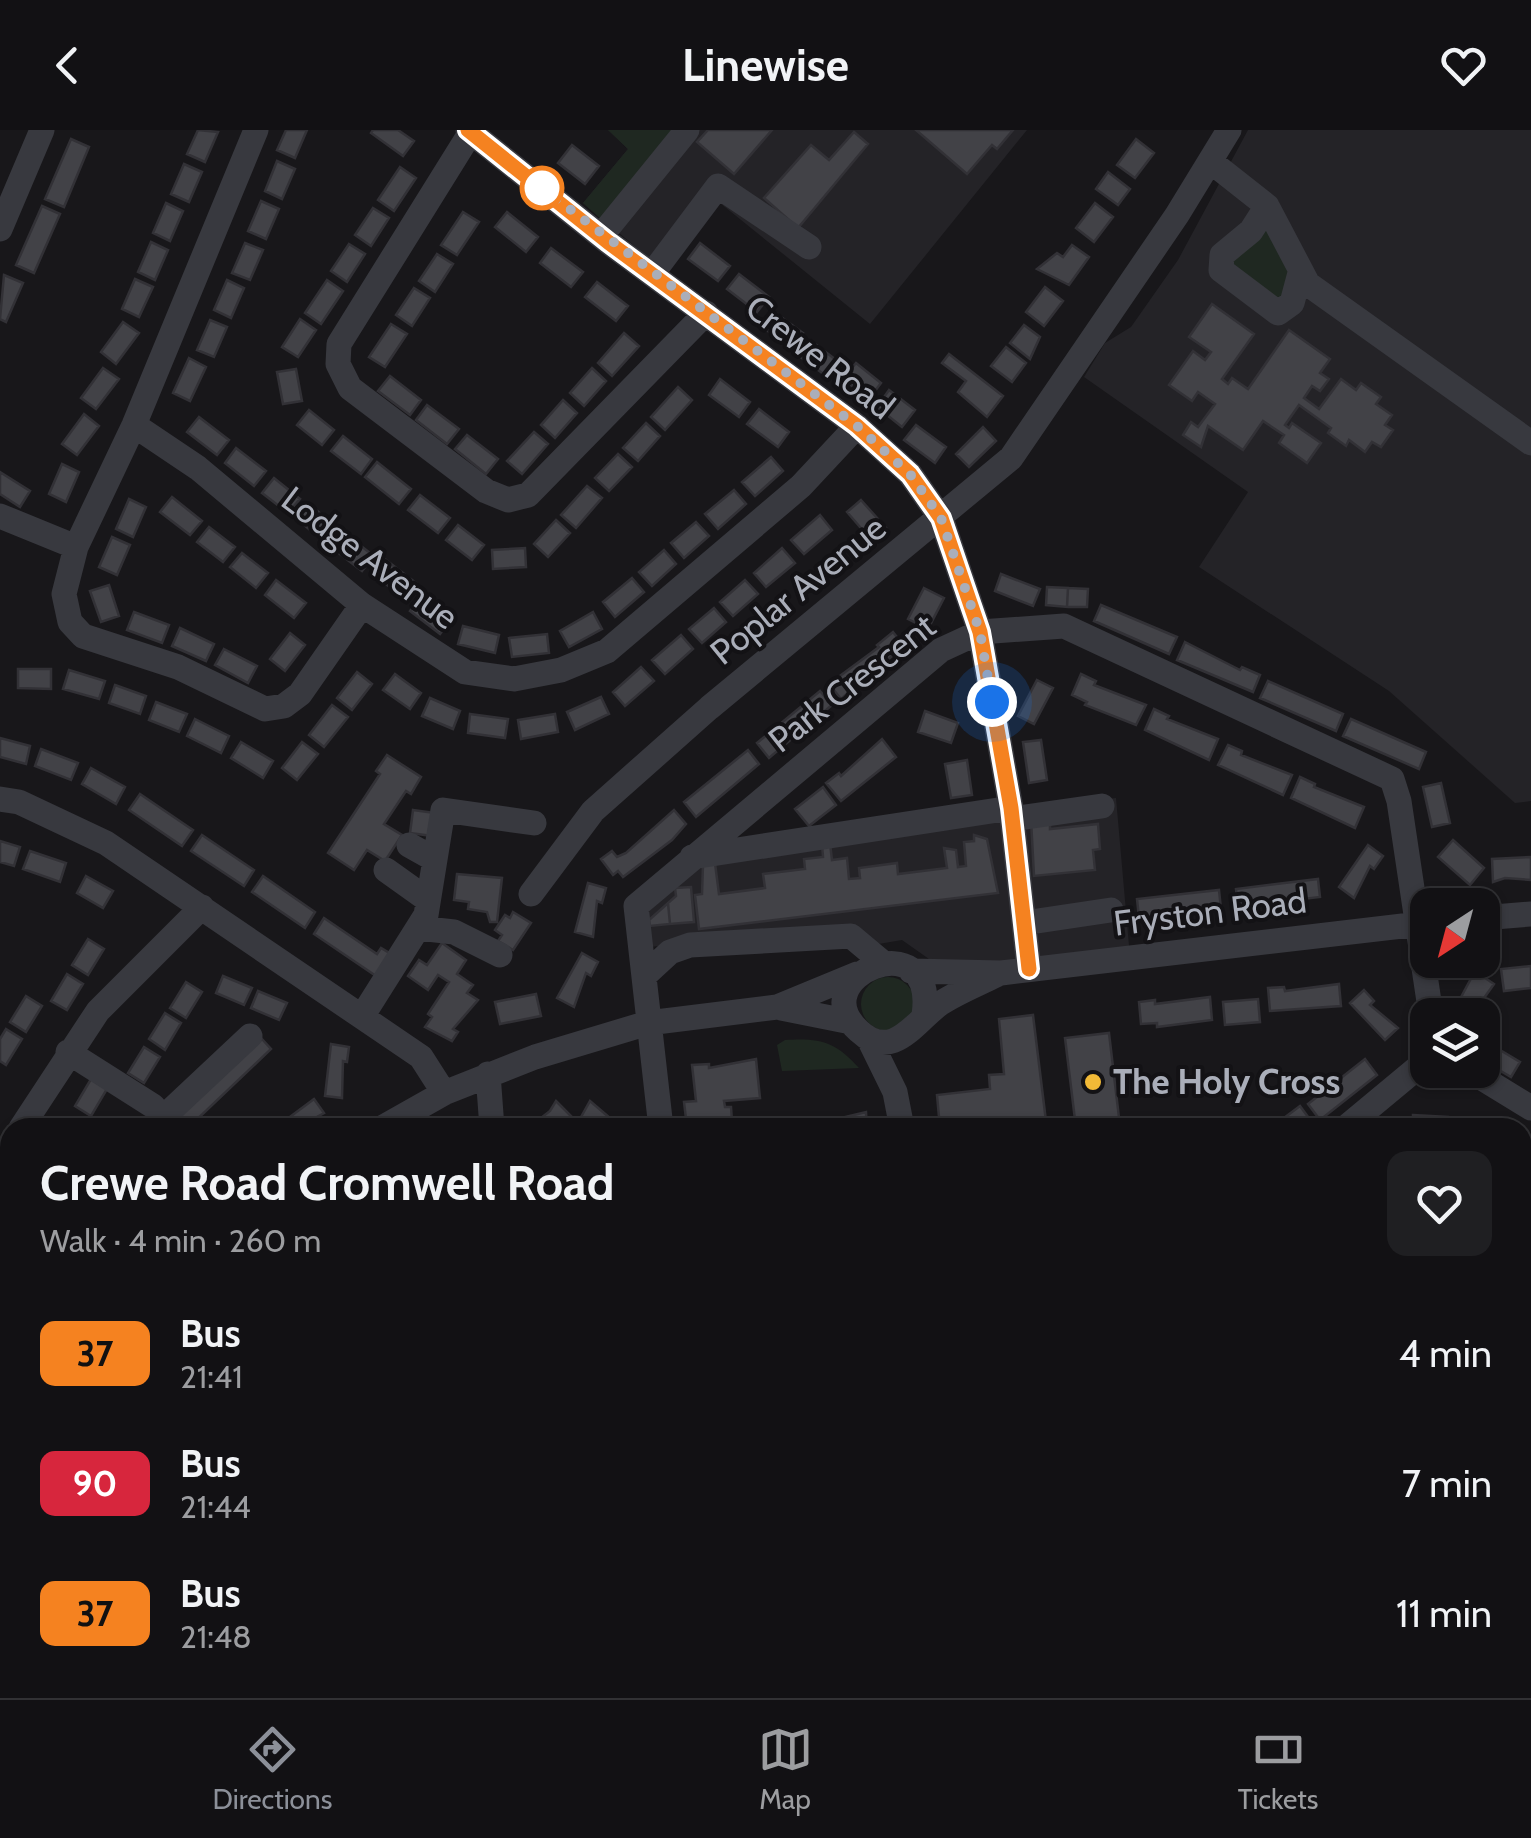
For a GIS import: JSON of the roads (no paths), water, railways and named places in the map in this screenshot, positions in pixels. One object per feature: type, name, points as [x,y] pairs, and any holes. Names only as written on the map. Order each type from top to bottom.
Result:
[{"type":"street","points":[[0,230],[42,130]]},
{"type":"street","points":[[256,130],[134,424],[76,547],[64,594],[70,622],[83,636],[178,667],[265,709],[284,706],[300,694],[362,605]]},
{"type":"street","points":[[601,236],[688,130]]},
{"type":"street","name":"Poplar Avenue","points":[[531,894],[593,812],[709,708],[1010,458],[1229,130]]},
{"type":"street","points":[[469,131],[339,344],[338,364],[350,388],[486,491],[508,500],[528,496],[706,313]]},
{"type":"street","name":"Crewe Road","points":[[469,131],[601,236],[857,426],[910,474],[941,518],[980,632],[1012,813],[1029,969]]},
{"type":"street","points":[[1210,160],[1267,206],[1308,284],[1531,443]]},
{"type":"street","points":[[652,274],[718,186],[809,246]]},
{"type":"street","points":[[1267,206],[1250,231],[1222,255],[1220,270],[1278,313],[1292,303],[1300,273]]},
{"type":"street","name":"Lodge Avenue","points":[[134,424],[198,468],[362,605],[464,672],[514,679],[562,670],[607,651],[801,486],[857,426]]},
{"type":"street","points":[[0,516],[76,547]]},
{"type":"street","name":"Park Crescent","points":[[660,1118],[636,906],[941,650],[980,632],[1064,626],[1392,778],[1400,801],[1415,888]]},
{"type":"street","points":[[0,799],[19,802],[106,843],[202,906],[421,1057],[444,1093]]},
{"type":"street","points":[[692,857],[1012,813],[1102,806]]},
{"type":"street","points":[[363,1015],[418,928],[428,900],[443,810],[534,823]]},
{"type":"street","points":[[409,846],[435,852]]},
{"type":"street","points":[[386,870],[428,900]]},
{"type":"street","points":[[27,1118],[68,1052],[122,985],[202,906]]},
{"type":"street","points":[[1024,923],[1112,910]]},
{"type":"street","points":[[1500,917],[1531,914]]},
{"type":"street","name":"Fryston Road","points":[[644,976],[676,949],[790,938],[851,936],[882,962],[912,972],[1001,973],[1410,925]]},
{"type":"street","points":[[418,928],[454,932],[500,954]]},
{"type":"street","points":[[400,1118],[488,1074],[648,1023],[776,1007],[882,962]]},
{"type":"street","points":[[912,972],[924,993],[924,1015]]},
{"type":"street","name":"Fryston Road","points":[[907,1036],[924,1015],[1001,973]]},
{"type":"street","points":[[858,974],[846,994],[860,1030],[896,1092]]},
{"type":"street","points":[[776,1007],[894,1041],[907,1036]]},
{"type":"street","points":[[162,1118],[250,1036]]},
{"type":"street","points":[[900,1118],[896,1092],[907,1036]]},
{"type":"street","points":[[68,1052],[153,1106],[156,1118]]},
{"type":"street","points":[[488,1074],[491,1118]]},
{"type":"street","points":[[1357,1118],[1410,1075]]},
{"type":"street","points":[[1498,1088],[1531,1108]]},
{"type":"place","name":"The Holy Cross","points":[[1093,1082]]}]
